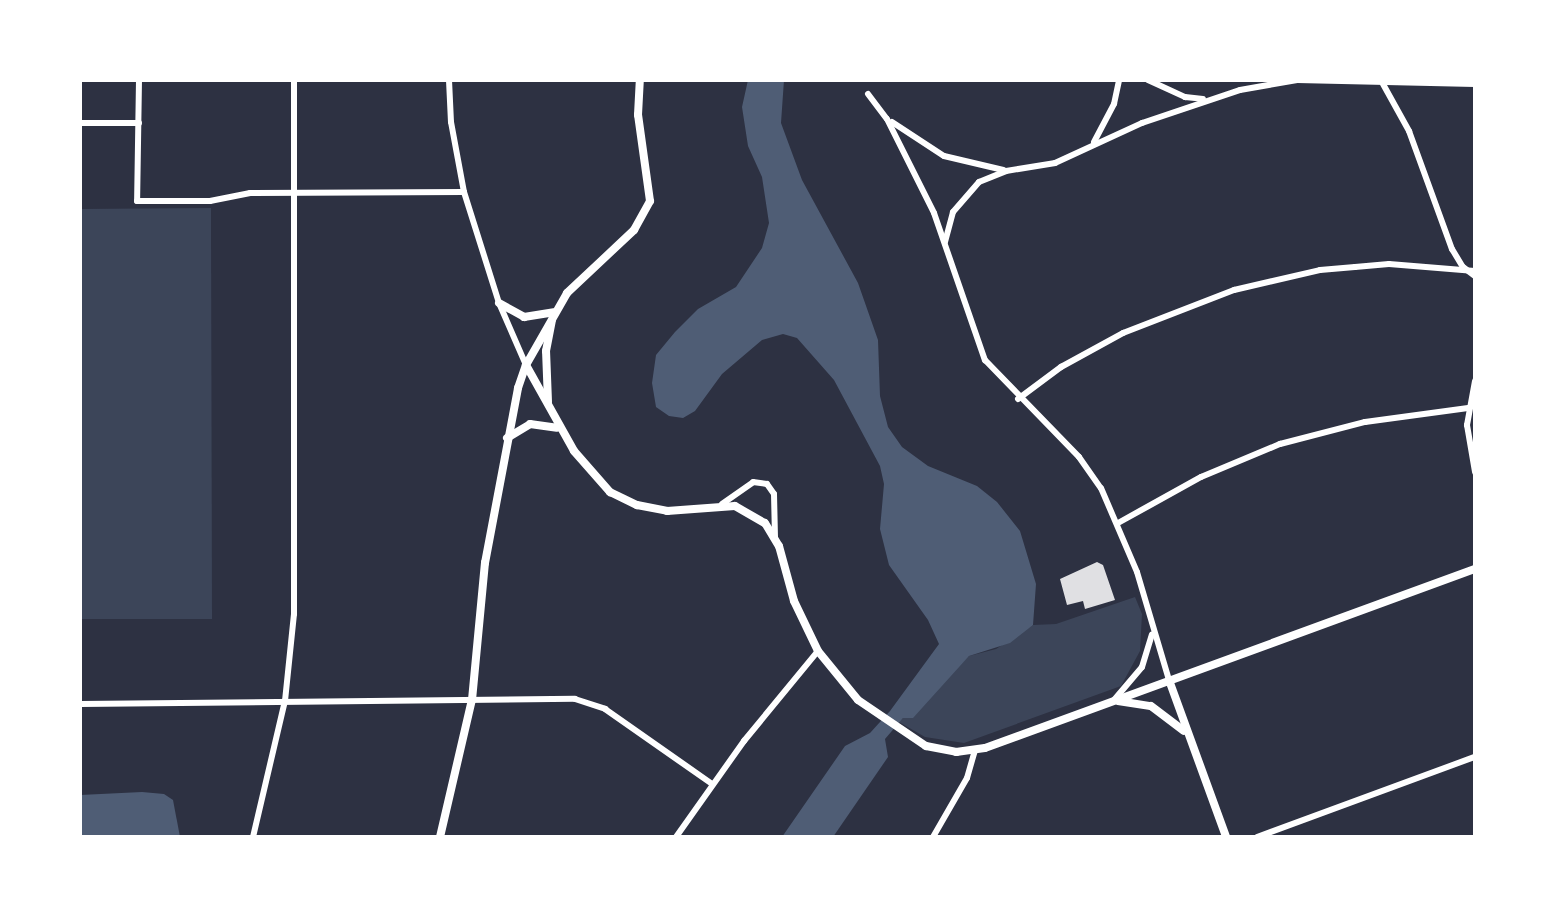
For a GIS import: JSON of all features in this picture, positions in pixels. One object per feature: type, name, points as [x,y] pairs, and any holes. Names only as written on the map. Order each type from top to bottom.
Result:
[{"type":"street","points":[[139,80],[138,201],[294,193],[464,192]]},
{"type":"street","points":[[253,837],[285,701],[294,614],[294,80]]},
{"type":"street","points":[[449,80],[451,122],[464,192],[499,302],[560,430],[586,468],[621,498],[667,511],[722,504],[751,512],[775,537]]},
{"type":"street","points":[[440,837],[472,700],[485,563],[507,438],[526,364],[554,312],[581,277],[634,230],[647,210],[650,180],[638,115],[640,80]]},
{"type":"street","points":[[1093,144],[1114,104],[1119,80]]},
{"type":"street","points":[[1148,80],[1185,97],[1208,100]]},
{"type":"street","points":[[887,119],[944,156],[1006,171],[1040,168],[1208,100],[1297,80],[1475,84]]},
{"type":"street","points":[[1382,83],[1409,130],[1446,236],[1463,268]]},
{"type":"street","points":[[868,94],[887,119],[944,243],[985,360],[1018,399],[1079,457],[1118,523],[1226,837]]},
{"type":"street","points":[[80,123],[138,123]]},
{"type":"street","points":[[944,243],[953,212],[968,190],[1006,171]]},
{"type":"street","points":[[1018,399],[1060,367],[1122,332],[1234,290],[1320,270],[1390,264],[1463,268],[1475,274]]},
{"type":"street","points":[[499,302],[524,317],[554,312]]},
{"type":"street","points":[[548,407],[546,351],[554,312]]},
{"type":"street","points":[[1475,381],[1468,408],[1468,442],[1475,472]]},
{"type":"street","points":[[1118,523],[1201,476],[1280,444],[1365,422],[1468,408]]},
{"type":"street","points":[[507,438],[530,424],[548,424],[560,430]]},
{"type":"street","points":[[722,504],[748,485],[766,484],[774,494],[775,537],[794,601],[818,651],[842,682],[876,714],[926,746],[974,750],[1475,569]]},
{"type":"street","points":[[1113,701],[1142,667],[1153,629]]},
{"type":"street","points":[[676,837],[712,784],[818,651]]},
{"type":"street","points":[[80,704],[559,699],[596,704],[712,784]]},
{"type":"street","points":[[1113,701],[1140,703],[1160,711],[1190,738]]},
{"type":"street","points":[[934,837],[966,778],[974,750]]},
{"type":"street","points":[[1257,837],[1475,757]]},
{"type":"shaded area","points":[[748,80],[784,80],[781,123],[802,180],[858,283],[878,340],[880,396],[888,427],[902,447],[928,466],[977,486],[997,502],[1020,531],[1036,584],[1033,625],[1010,643],[969,656],[913,718],[903,718],[885,739],[888,757],[833,837],[782,837],[845,746],[870,733],[939,644],[928,620],[889,565],[880,529],[884,484],[880,466],[834,380],[797,338],[783,334],[762,340],[722,374],[695,411],[683,418],[669,416],[656,407],[652,383],[656,355],[698,309],[736,287],[762,248],[769,223],[762,177],[748,146],[742,107]]},
{"type":"shaded area","points":[[211,208],[212,619],[80,619],[80,209]]},
{"type":"shaded area","points":[[1135,597],[1142,614],[1140,651],[1121,686],[964,743],[925,737],[899,722],[969,656],[996,649],[1033,625],[1056,624]]},
{"type":"shaded area","points":[[164,794],[173,800],[180,837],[80,837],[80,795]]},
{"type":"building","points":[[1097,562],[1103,565],[1115,600],[1085,609],[1083,601],[1067,605],[1060,579]]}]
